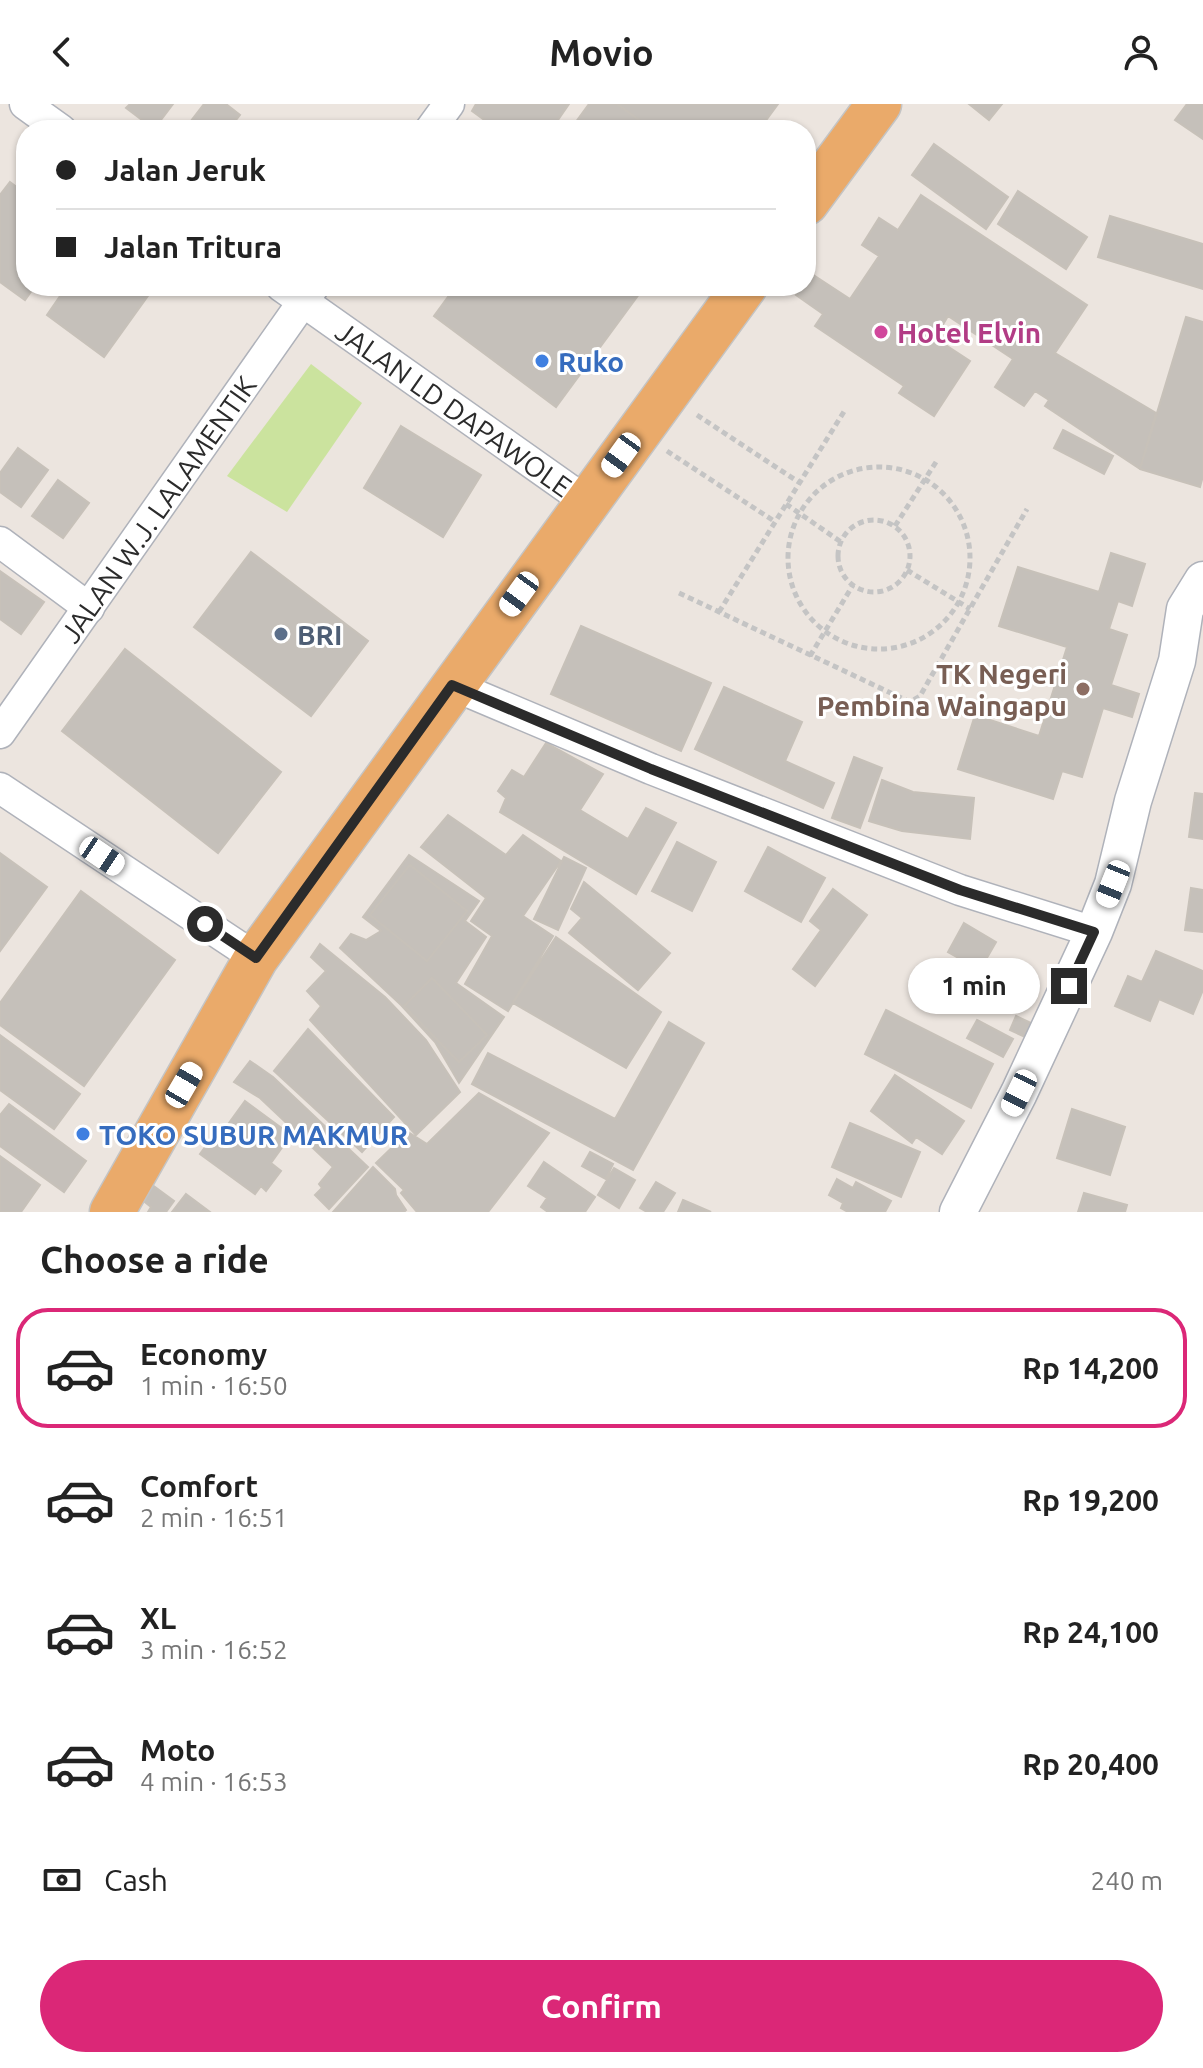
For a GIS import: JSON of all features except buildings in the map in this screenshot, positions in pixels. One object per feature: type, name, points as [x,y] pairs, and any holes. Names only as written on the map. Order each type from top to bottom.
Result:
[{"type":"highway","points":[[816,189],[879,104]]},
{"type":"highway","points":[[112,1212],[256,958],[738,296]]},
{"type":"street","points":[[25,104],[47,120]]},
{"type":"street","name":"JALAN W.J. LALAMENTIK","points":[[0,733],[89,608],[296,296]]},
{"type":"street","name":"JALAN LD DAPAWOLE","points":[[306,296],[587,502]]},
{"type":"street","points":[[0,542],[89,608]]},
{"type":"street","points":[[958,1212],[1019,1093],[1113,884],[1133,801],[1177,661],[1185,609],[1203,580]]},
{"type":"street","points":[[452,685],[651,769],[960,890],[1094,932]]},
{"type":"street","points":[[0,788],[256,958]]},
{"type":"path","points":[[666,394],[800,483]]},
{"type":"path","points":[[719,612],[845,410]]},
{"type":"path","points":[[638,432],[774,521]]},
{"type":"path","points":[[895,526],[936,462]]},
{"type":"path","points":[[891,468],[925,480],[954,507],[966,534],[970,564],[967,584],[959,602],[944,623],[923,639],[899,648],[873,649],[848,644],[825,631],[809,616],[798,598],[791,577],[789,555],[792,534],[800,513],[815,494],[833,480],[855,470],[891,468]]},
{"type":"path","points":[[786,504],[841,542]]},
{"type":"path","points":[[679,593],[910,702],[920,696],[1027,509]]},
{"type":"path","points":[[880,520],[895,526],[906,538],[910,554],[907,570],[898,583],[884,590],[868,591],[853,585],[843,573],[838,558],[841,542],[850,528],[864,521],[880,520]]},
{"type":"path","points":[[907,570],[970,609]]},
{"type":"path","points":[[810,656],[853,585]]},
{"type":"green space","points":[[311,364],[362,403],[287,512],[227,476]]},
{"type":"place","name":"Hotel Elvin","points":[[881,332]]},
{"type":"place","name":"Ruko","points":[[542,361]]},
{"type":"place","name":"BRI","points":[[281,634]]},
{"type":"place","name":"TK Negeri Pembina Waingapu","points":[[1083,689]]},
{"type":"place","name":"TOKO SUBUR MAKMUR","points":[[83,1134]]},
{"type":"route","points":[[205,924],[256,958],[452,685],[755,811],[960,890],[1094,932],[1069,986]]}]
